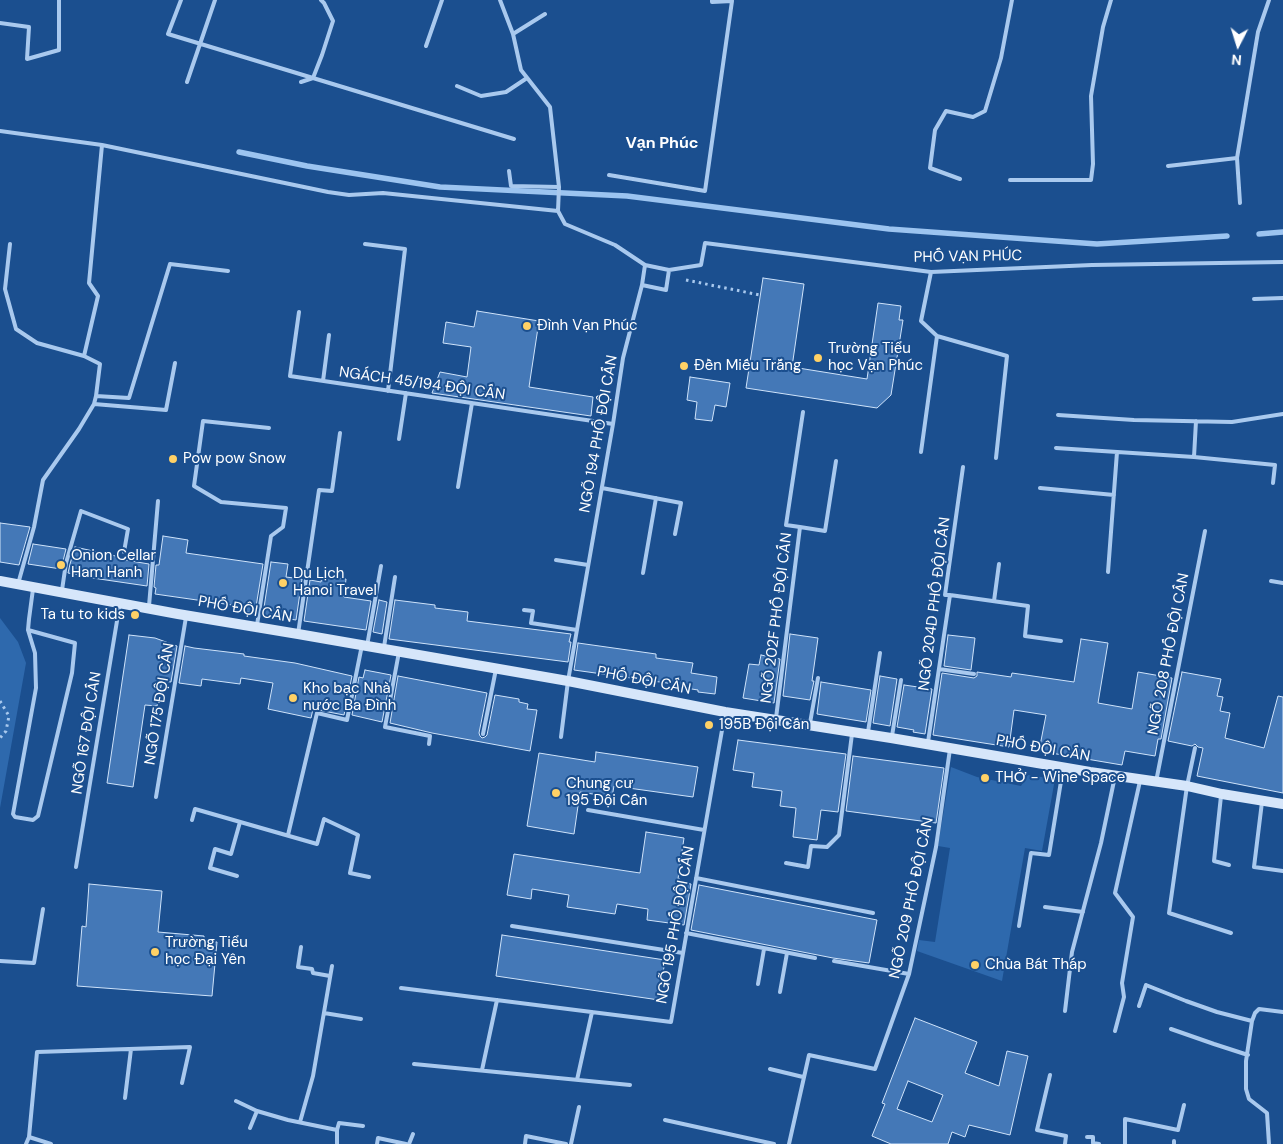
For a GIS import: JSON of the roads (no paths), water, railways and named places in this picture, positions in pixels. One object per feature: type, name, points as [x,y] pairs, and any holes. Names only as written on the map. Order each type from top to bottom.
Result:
[{"type":"street","name":"PHỐ ĐỘI CẤN","points":[[0,581],[256,628],[568,681],[725,712],[1115,776],[1187,786],[1283,804]]},
{"type":"lane","points":[[0,23],[29,27],[27,58],[59,50],[59,0]]},
{"type":"lane","points":[[182,0],[168,34],[514,139]]},
{"type":"lane","points":[[187,82],[214,0]]},
{"type":"lane","points":[[313,78],[333,21],[321,0]]},
{"type":"lane","points":[[426,46],[442,0]]},
{"type":"lane","points":[[500,0],[513,34],[521,70],[550,107],[559,187],[558,211],[565,224],[615,245],[644,265]]},
{"type":"lane","points":[[610,175],[705,191],[732,1],[712,2],[712,0]]},
{"type":"lane","points":[[960,178],[930,168],[935,130],[946,111],[973,117],[985,111],[1001,58],[1012,0]]},
{"type":"lane","points":[[1010,180],[1091,180],[1093,164],[1091,96],[1103,26],[1111,0]]},
{"type":"lane","points":[[1240,203],[1237,158],[1258,32],[1270,0]]},
{"type":"lane","points":[[513,34],[545,14]]},
{"type":"lane","points":[[301,82],[313,78]]},
{"type":"lane","points":[[457,86],[481,96],[506,92],[528,78]]},
{"type":"lane","points":[[0,131],[102,145],[335,193],[349,195],[383,193],[558,211]]},
{"type":"lane","points":[[84,356],[98,296],[89,283],[102,145]]},
{"type":"lane","points":[[1168,166],[1237,158]]},
{"type":"lane","points":[[509,171],[511,186],[559,187]]},
{"type":"lane","points":[[10,244],[2,289],[16,330],[37,343],[84,356],[100,364],[94,404],[43,480],[34,527],[18,584]]},
{"type":"lane","points":[[365,244],[405,249],[388,390]]},
{"type":"lane","name":"PHỐ VẠN PHÚC","points":[[644,265],[669,270],[701,266],[705,244],[931,272],[1092,265],[1283,262]]},
{"type":"lane","points":[[96,396],[129,398],[170,264],[228,271]]},
{"type":"lane","name":"NGÕ 194 PHỐ ĐỘI CẤN","points":[[561,737],[568,681],[623,358],[642,285],[644,265]]},
{"type":"lane","points":[[642,285],[666,290],[669,270]]},
{"type":"lane","points":[[931,272],[921,321],[936,336],[1007,356],[996,458]]},
{"type":"lane","points":[[1254,299],[1283,298]]},
{"type":"lane","name":"NGÁCH 45/194 ĐỘI CẤN","points":[[299,312],[290,376],[613,424]]},
{"type":"lane","points":[[323,381],[329,335]]},
{"type":"lane","points":[[921,452],[936,336]]},
{"type":"lane","points":[[94,404],[166,410],[175,364]]},
{"type":"lane","points":[[399,439],[406,393]]},
{"type":"lane","points":[[458,487],[472,403]]},
{"type":"lane","name":"NGÕ 202F PHỐ ĐỘI CẤN","points":[[775,720],[800,528],[786,525],[803,412]]},
{"type":"lane","points":[[1058,415],[1134,420],[1232,422],[1283,414]]},
{"type":"lane","points":[[256,628],[271,536],[283,527],[286,508],[221,502],[194,486],[203,421],[269,428]]},
{"type":"lane","points":[[1194,457],[1196,421]]},
{"type":"lane","points":[[298,634],[318,490],[332,491],[340,433]]},
{"type":"lane","points":[[1056,448],[1194,457],[1275,465],[1273,483]]},
{"type":"lane","points":[[1108,572],[1117,452]]},
{"type":"lane","points":[[800,528],[825,531],[836,461]]},
{"type":"lane","name":"NGÕ 204D PHỐ ĐỘI CẤN","points":[[928,744],[950,595],[945,595],[963,467]]},
{"type":"lane","points":[[602,488],[681,502],[675,534]]},
{"type":"lane","points":[[1040,488],[1114,495]]},
{"type":"lane","points":[[643,573],[656,498]]},
{"type":"lane","points":[[149,609],[158,501]]},
{"type":"lane","points":[[62,593],[66,563],[82,511],[128,529],[124,552]]},
{"type":"lane","name":"NGÕ 208 PHỐ ĐỘI CẤN","points":[[1156,782],[1205,531]]},
{"type":"lane","points":[[556,560],[588,565]]},
{"type":"lane","points":[[994,601],[999,564]]},
{"type":"lane","points":[[288,835],[317,713],[347,720],[365,646],[381,566]]},
{"type":"lane","points":[[384,649],[396,577]]},
{"type":"lane","points":[[1271,581],[1283,583]]},
{"type":"lane","points":[[28,630],[75,643],[72,673],[38,816],[34,820],[15,817],[13,814],[36,688],[35,653],[28,630],[34,587]]},
{"type":"lane","points":[[950,595],[1028,606],[1025,636],[1062,641]]},
{"type":"lane","name":"NGÕ 167 ĐỘI CẤN","points":[[76,867],[120,603]]},
{"type":"lane","points":[[524,610],[533,611],[531,623],[577,630]]},
{"type":"lane","name":"NGÕ 175 ĐỘI CẤN","points":[[156,797],[186,615]]},
{"type":"lane","points":[[399,652],[385,727],[430,736],[429,744]]},
{"type":"lane","points":[[867,734],[880,653]]},
{"type":"lane","points":[[483,734],[496,669]]},
{"type":"lane","points":[[939,669],[974,674]]},
{"type":"lane","points":[[810,726],[818,678]]},
{"type":"lane","points":[[891,738],[901,680]]},
{"type":"lane","name":"NGÕ 195 PHỐ ĐỘI CẤN","points":[[401,988],[671,1022],[725,712]]},
{"type":"lane","points":[[786,863],[808,867],[810,846],[827,847],[839,836],[852,732]]},
{"type":"lane","points":[[1195,748],[1187,786],[1169,913],[1231,933]]},
{"type":"lane","name":"NGÕ 209 PHỐ ĐỘI CẤN","points":[[789,1144],[809,1055],[874,1069],[909,974],[936,847],[950,749]]},
{"type":"lane","points":[[1019,926],[1031,853],[1050,855],[1064,767]]},
{"type":"lane","points":[[1065,1011],[1072,952],[1101,843],[1115,776]]},
{"type":"lane","points":[[1115,1031],[1124,997],[1122,983],[1133,917],[1115,893],[1140,779]]},
{"type":"lane","points":[[1222,794],[1214,862],[1229,865]]},
{"type":"lane","points":[[1262,800],[1254,867],[1282,871]]},
{"type":"lane","points":[[192,820],[195,809],[317,844],[324,819],[358,835],[350,873],[369,877]]},
{"type":"lane","points":[[588,810],[704,830]]},
{"type":"lane","points":[[238,876],[210,868],[215,849],[231,854],[240,822]]},
{"type":"lane","points":[[696,878],[873,913]]},
{"type":"lane","points":[[1045,907],[1083,912]]},
{"type":"lane","points":[[0,960],[34,963],[43,909]]},
{"type":"lane","points":[[512,926],[683,953]]},
{"type":"lane","points":[[686,933],[815,958]]},
{"type":"lane","points":[[301,947],[298,967],[312,969],[313,973],[330,976]]},
{"type":"lane","points":[[758,984],[764,949]]},
{"type":"lane","points":[[780,992],[788,953]]},
{"type":"lane","points":[[834,961],[909,974]]},
{"type":"lane","points":[[300,1122],[313,1076],[332,966]]},
{"type":"lane","points":[[1138,1006],[1146,985],[1217,1012],[1252,1021]]},
{"type":"lane","points":[[482,1070],[497,1000]]},
{"type":"lane","points":[[1269,1144],[1267,1113],[1249,1099],[1245,1074],[1252,1021],[1255,1013],[1259,1008],[1283,1012]]},
{"type":"lane","points":[[577,1080],[592,1012]]},
{"type":"lane","points":[[324,1013],[361,1018]]},
{"type":"lane","points":[[1171,1029],[1248,1054]]},
{"type":"lane","points":[[26,1144],[29,1137],[37,1052],[190,1047],[182,1083]]},
{"type":"lane","points":[[125,1098],[131,1049]]},
{"type":"lane","points":[[414,1064],[630,1085]]},
{"type":"lane","points":[[770,1068],[804,1077]]},
{"type":"lane","points":[[1050,1075],[1037,1130],[1066,1136],[1065,1144]]},
{"type":"lane","points":[[236,1101],[257,1111],[337,1130]]},
{"type":"lane","points":[[1126,1144],[1125,1119],[1178,1130],[1184,1105]]},
{"type":"lane","points":[[571,1144],[579,1107]]},
{"type":"lane","points":[[250,1128],[257,1111]]},
{"type":"lane","points":[[665,1120],[774,1144]]},
{"type":"lane","points":[[337,1144],[339,1123],[363,1126]]},
{"type":"lane","points":[[377,1144],[378,1138],[407,1144],[413,1134]]},
{"type":"lane","points":[[524,1144],[526,1136],[566,1144]]},
{"type":"lane","points":[[1087,1136],[1093,1137],[1093,1143],[1099,1144]]},
{"type":"lane","points":[[29,1137],[51,1144]]},
{"type":"waterway","points":[[239,152],[307,166],[440,187],[627,196],[889,229],[1097,244],[1227,236]]},
{"type":"waterway","points":[[1259,234],[1283,232]]},
{"type":"place","name":"Đình Vạn Phúc","points":[[527,326]]},
{"type":"place","name":"Trường Tiểu học Vạn Phúc","points":[[818,358]]},
{"type":"place","name":"Đền Miếu Trắng","points":[[684,366]]},
{"type":"place","name":"Pow pow Snow","points":[[173,459]]},
{"type":"place","name":"Onion Cellar Ham Hanh","points":[[61,565]]},
{"type":"place","name":"Du Lịch Hanoi Travel","points":[[283,583]]},
{"type":"place","name":"Ta tu to kids","points":[[135,615]]},
{"type":"place","name":"Kho bạc Nhà nước Ba Đình","points":[[293,698]]},
{"type":"place","name":"195B Đội Cấn","points":[[709,725]]},
{"type":"place","name":"THỞ - Wine Space","points":[[985,778]]},
{"type":"place","name":"Chung cư 195 Đội Cấn","points":[[556,793]]},
{"type":"place","name":"Trường Tiểu học Đại Yên","points":[[155,952]]},
{"type":"place","name":"Chùa Bát Tháp","points":[[975,965]]},
{"type":"district","name":"Vạn Phúc","points":[[662,144]]}]
